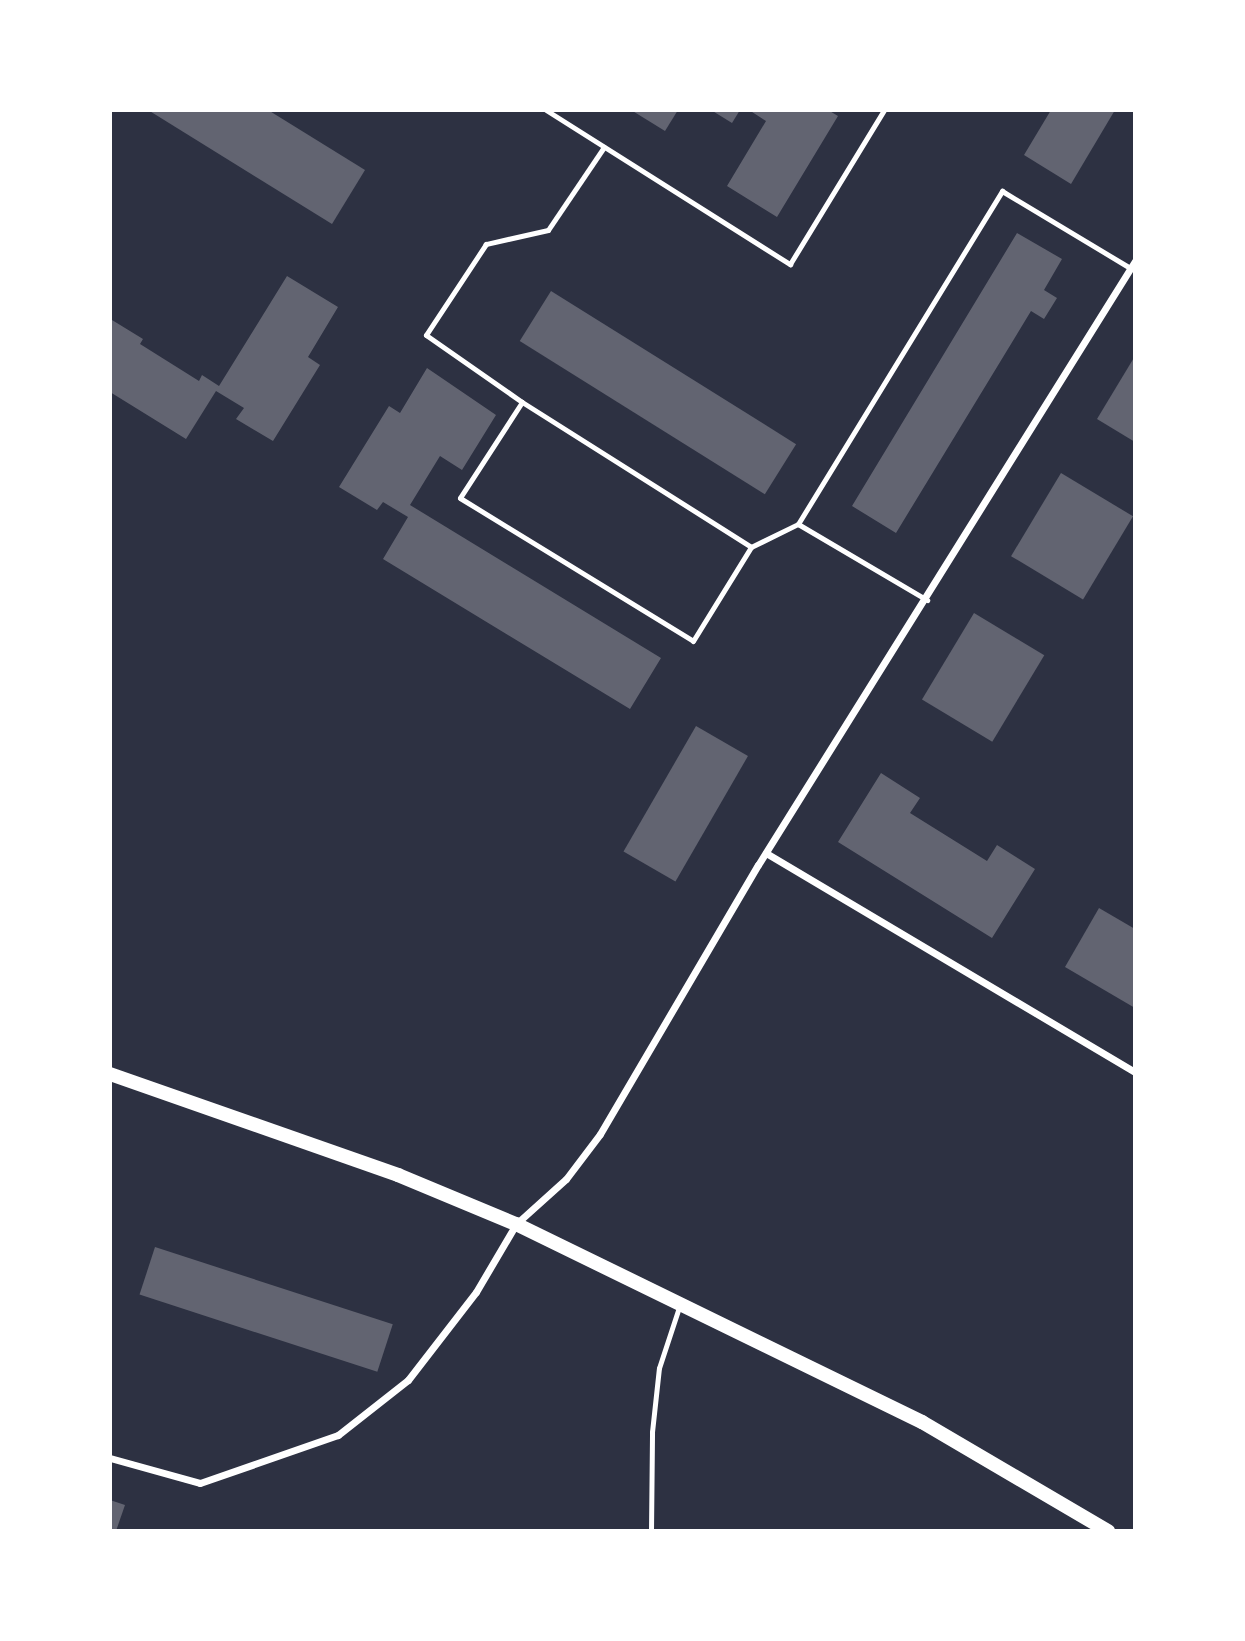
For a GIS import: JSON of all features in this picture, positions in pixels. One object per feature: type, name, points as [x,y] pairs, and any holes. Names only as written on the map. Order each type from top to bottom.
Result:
[{"type":"main road","points":[[110,1073],[398,1175],[516,1224],[922,1422],[1108,1531]]},
{"type":"street","points":[[110,1458],[200,1483],[338,1435],[408,1380],[476,1292],[516,1224],[583,1160],[766,853],[927,600],[1133,264]]},
{"type":"street","points":[[766,853],[1135,1072]]},
{"type":"lane","points":[[546,110],[790,264],[884,110]]},
{"type":"lane","points":[[604,146],[548,230],[486,244],[426,335],[522,402],[751,547]]},
{"type":"lane","points":[[522,402],[460,498],[693,641],[751,547],[798,524],[1002,191],[1133,264]]},
{"type":"lane","points":[[798,524],[927,600]]},
{"type":"lane","points":[[651,1531],[652,1432],[659,1368],[680,1304]]},
{"type":"building","points":[[148,110],[268,110],[365,170],[332,224]]},
{"type":"building","points":[[631,110],[678,110],[665,131]]},
{"type":"building","points":[[711,110],[740,110],[732,123]]},
{"type":"building","points":[[749,110],[828,110],[838,116],[777,217],[727,186],[766,121]]},
{"type":"building","points":[[1051,110],[1115,110],[1071,184],[1024,155]]},
{"type":"building","points":[[1017,233],[1062,259],[1044,290],[1057,298],[1044,319],[1031,311],[896,533],[852,506]]},
{"type":"building","points":[[287,276],[338,307],[308,357],[320,365],[273,441],[236,419],[244,408],[216,391],[186,439],[110,392],[112,320],[143,339],[140,344],[199,381],[202,375],[219,386]]},
{"type":"building","points":[[551,291],[796,444],[765,494],[520,341]]},
{"type":"building","points":[[1135,356],[1135,442],[1097,419]]},
{"type":"building","points":[[427,368],[496,415],[462,470],[440,456],[410,505],[661,658],[630,709],[383,559],[408,517],[383,502],[377,510],[339,487],[389,406],[400,413]]},
{"type":"building","points":[[1061,473],[1133,516],[1083,599],[1011,556]]},
{"type":"building","points":[[974,613],[1044,655],[992,742],[922,700]]},
{"type":"building","points":[[696,726],[748,756],[675,882],[624,852]]},
{"type":"building","points":[[881,773],[920,798],[910,813],[987,861],[997,845],[1035,869],[992,938],[838,842]]},
{"type":"building","points":[[1099,908],[1135,929],[1135,1008],[1065,967]]},
{"type":"building","points":[[155,1247],[393,1324],[377,1372],[140,1295]]},
{"type":"building","points":[[110,1500],[125,1505],[116,1531],[110,1531]]}]
